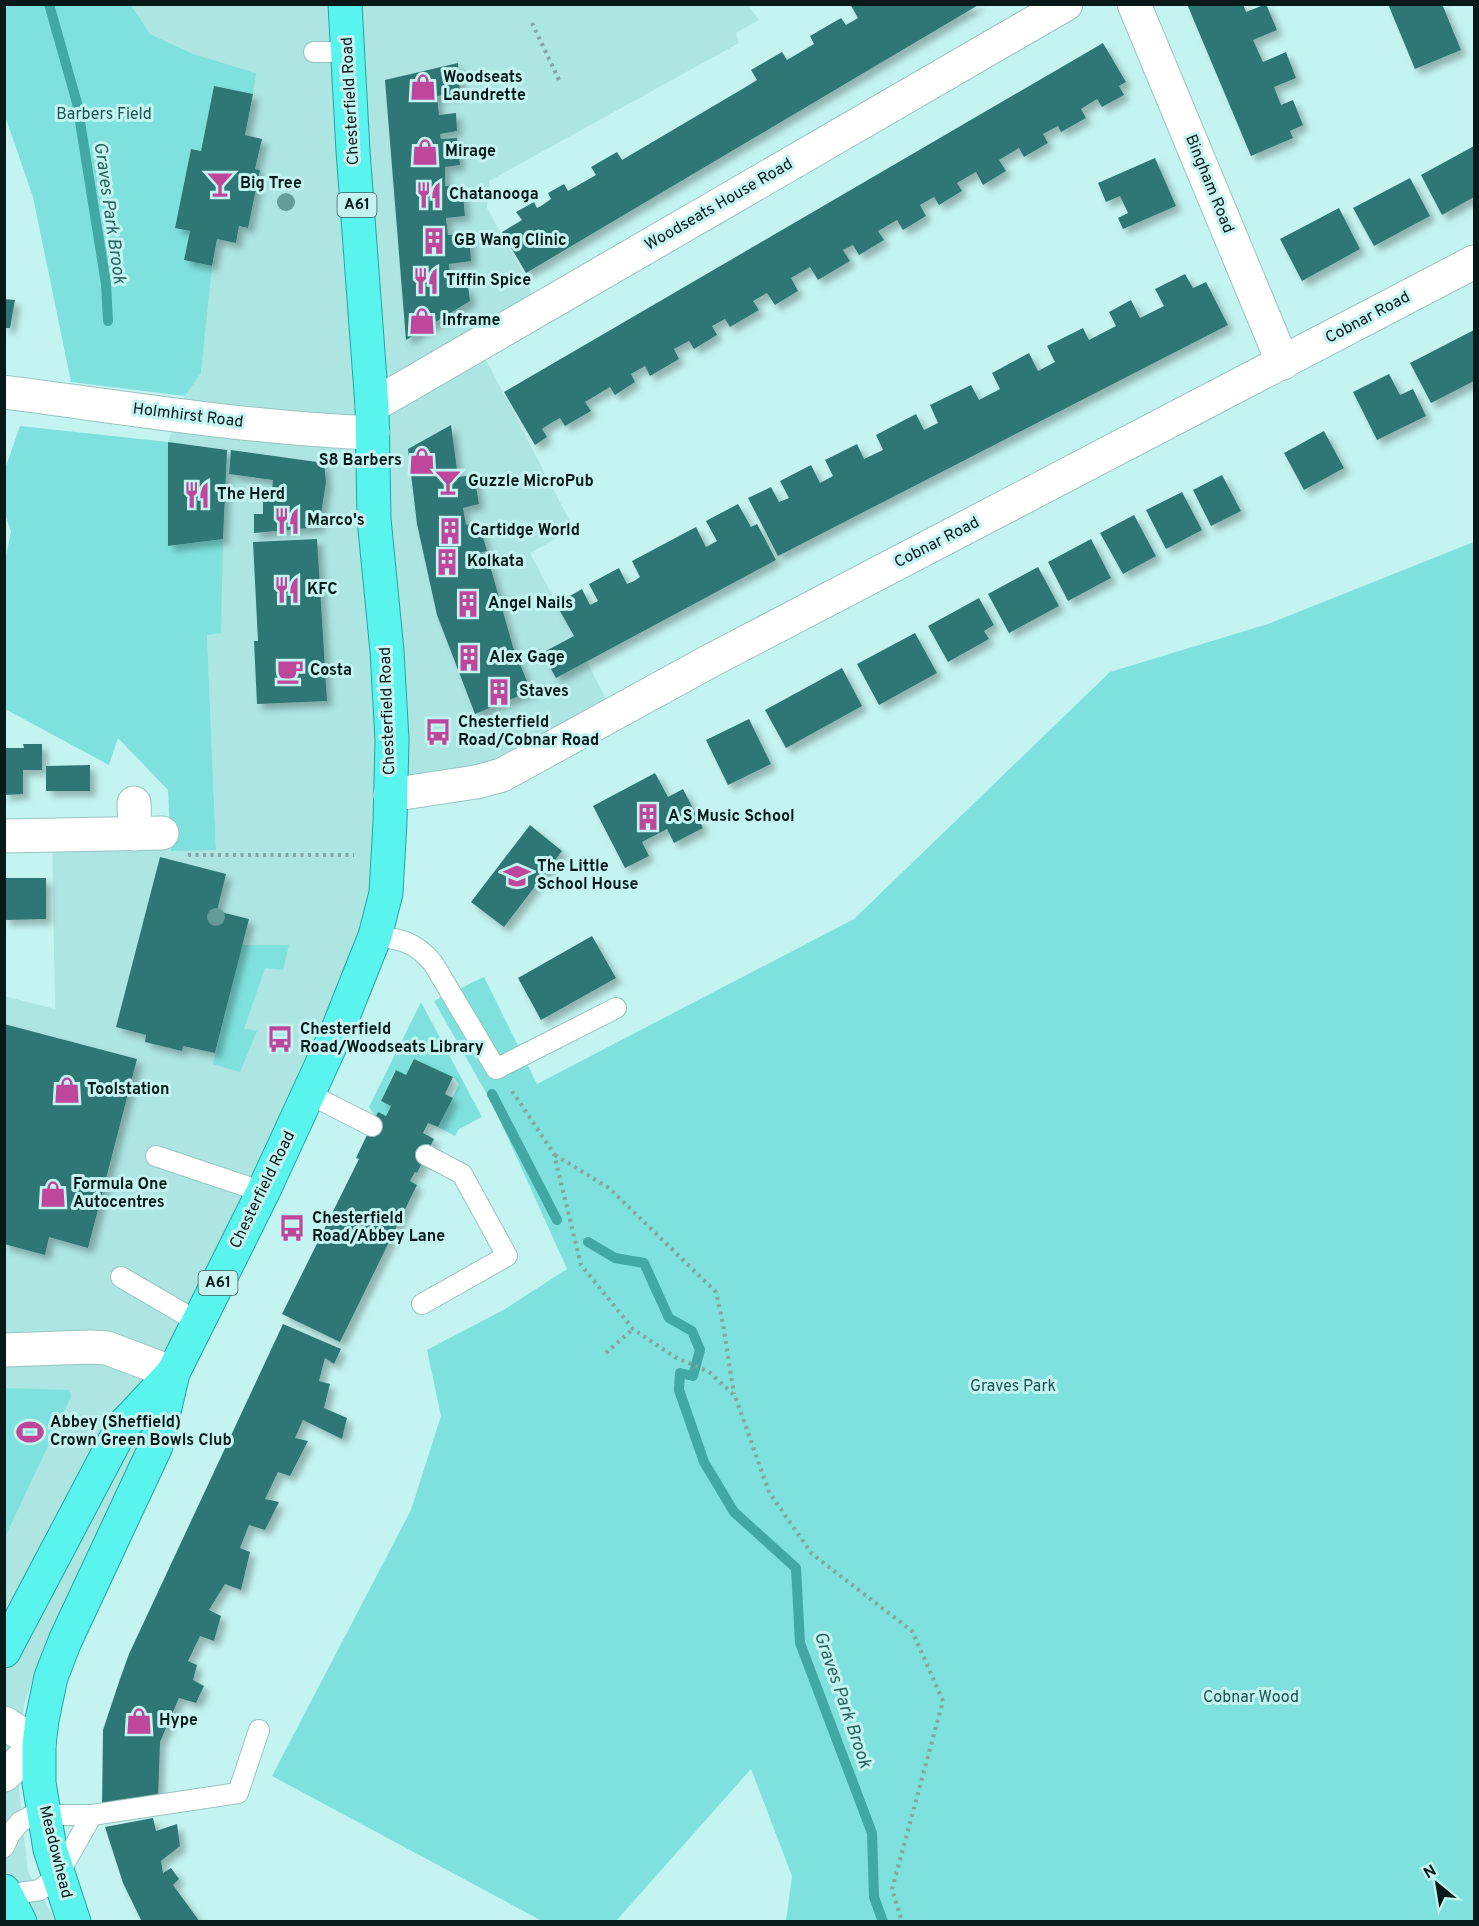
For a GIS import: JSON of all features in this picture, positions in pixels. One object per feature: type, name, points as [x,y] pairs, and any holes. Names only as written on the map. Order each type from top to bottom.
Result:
[{"type":"highway","name":"Chesterfield Road","points":[[39,1745],[46,1693],[51,1677],[65,1641],[156,1446],[173,1373],[309,1094],[375,936],[386,893],[392,740],[387,651],[374,519],[373,419],[353,151],[345,4]]},
{"type":"highway","name":"Chesterfield Road","points":[[4,1651],[122,1427],[173,1373]]},
{"type":"highway","name":"Meadowhead","points":[[39,1745],[39,1783],[46,1830],[74,1922]]},
{"type":"street","name":"Woodseats House Road","points":[[373,419],[1066,4]]},
{"type":"street","name":"Bingham Road","points":[[1134,4],[1283,363]]},
{"type":"street","name":"Cobnar Road","points":[[390,795],[476,782],[502,775],[710,661],[1474,262]]},
{"type":"street","name":"Holmhirst Road","points":[[4,392],[238,422],[332,431],[373,419]]},
{"type":"street","points":[[4,836],[144,823]]},
{"type":"street","points":[[4,1350],[106,1348],[173,1373]]},
{"type":"street","points":[[4,1722],[39,1745],[4,1775]]},
{"type":"lane","points":[[314,52],[348,52]]},
{"type":"lane","points":[[375,936],[398,938],[420,948],[433,963],[496,1069],[616,1008]]},
{"type":"lane","points":[[309,1094],[372,1126]]},
{"type":"lane","points":[[422,1304],[507,1256],[462,1174],[426,1155]]},
{"type":"lane","points":[[156,1156],[263,1192]]},
{"type":"lane","points":[[121,1276],[198,1322]]},
{"type":"lane","points":[[4,1847],[10,1834],[20,1822],[33,1815],[92,1815],[238,1793],[259,1730]]},
{"type":"lane","points":[[10,1902],[40,1890],[58,1875],[92,1815]]},
{"type":"path","points":[[532,23],[559,80]]},
{"type":"path","points":[[144,823],[164,855],[388,855]]},
{"type":"path","points":[[496,1069],[554,1154],[581,1265],[633,1329],[675,1357],[709,1372],[735,1396]]},
{"type":"path","points":[[554,1154],[609,1188],[716,1292],[735,1396],[769,1492],[812,1554],[912,1631],[943,1701],[892,1889],[902,1922]]},
{"type":"path","points":[[606,1353],[633,1329]]},
{"type":"shaded area","points":[[131,5],[748,5],[759,20],[736,33],[739,43],[489,181],[487,208],[529,284],[538,329],[485,358],[574,529],[530,553],[614,714],[502,775],[390,795],[390,822],[338,1029],[51,1633],[24,1704],[19,1787],[28,1872],[56,1921],[5,1921],[4,996],[55,1009],[52,836],[216,850],[207,635],[223,540],[168,546],[168,442],[185,396],[201,373],[211,266],[184,260],[175,228],[191,149],[201,151],[193,54],[150,34]]},
{"type":"green space","name":"Barbers Field","points":[[4,5],[131,5],[150,34],[193,54],[256,73],[253,94],[214,86],[201,151],[191,149],[175,228],[190,231],[184,260],[212,266],[201,373],[185,396],[71,382],[33,197],[5,116]]},
{"type":"green space","points":[[20,426],[168,442],[168,546],[223,539],[221,633],[207,635],[216,850],[171,851],[168,790],[118,738],[109,765],[5,709],[4,566],[11,531],[5,514],[5,469]]},
{"type":"green space","name":"Graves Park","points":[[1474,542],[1474,1921],[786,1921],[792,1876],[751,1769],[616,1921],[542,1921],[272,1776],[411,1510],[441,1416],[427,1350],[505,1309],[567,1269],[493,1105],[434,1001],[484,977],[537,1084],[854,919],[1110,672],[1268,624]]},
{"type":"green space","points":[[242,945],[289,945],[283,970],[265,968],[244,1029],[257,1031],[240,1072],[213,1064]]},
{"type":"green space","points":[[421,1002],[482,1117],[459,1129],[455,1136],[438,1127],[459,1084],[453,1077],[414,1059],[406,1075],[395,1071],[381,1101],[391,1106],[386,1116],[376,1117],[369,1107]]},
{"type":"green space","name":"Abbey (Sheffield) Crown Green Bowls Club","points":[[5,1388],[69,1390],[71,1397],[5,1537]]},
{"type":"building","points":[[850,4],[980,4],[526,273],[502,232],[522,220],[516,212],[534,202],[537,208],[541,206],[551,199],[548,193],[564,184],[568,191],[596,175],[591,167],[617,152],[622,160],[744,88],[757,80],[751,70],[782,52],[787,60],[814,44],[810,36],[841,18],[846,25],[858,18]]},
{"type":"building","points":[[1187,4],[1243,4],[1246,12],[1266,4],[1277,30],[1253,40],[1263,62],[1286,52],[1296,78],[1274,87],[1281,105],[1293,100],[1303,125],[1290,131],[1293,138],[1251,156]]},
{"type":"building","points":[[1388,4],[1442,4],[1461,50],[1415,69]]},
{"type":"building","points":[[1103,43],[1126,82],[1119,86],[1124,95],[1102,107],[1097,99],[1081,109],[1086,118],[1061,132],[1058,126],[1043,134],[1048,143],[1024,157],[1019,148],[999,160],[1006,171],[983,185],[976,172],[957,183],[962,191],[939,205],[934,197],[920,205],[926,216],[903,230],[897,220],[878,231],[884,240],[859,255],[853,245],[843,250],[850,261],[818,280],[810,267],[791,278],[798,291],[775,305],[767,293],[753,301],[759,310],[730,327],[725,319],[712,326],[717,335],[694,349],[689,341],[674,349],[679,359],[650,376],[645,366],[631,374],[635,382],[615,395],[610,387],[585,402],[591,411],[565,426],[560,418],[551,423],[542,429],[547,437],[535,445],[504,392]]},
{"type":"building","points":[[458,63],[460,94],[437,96],[439,115],[456,113],[457,131],[440,134],[441,139],[457,138],[460,165],[445,167],[445,186],[462,185],[465,216],[446,218],[448,235],[469,233],[471,261],[449,264],[451,288],[468,286],[470,301],[406,340],[385,80]]},
{"type":"building","name":"Big Tree","points":[[214,86],[253,94],[245,135],[262,139],[255,169],[260,170],[248,228],[239,226],[236,243],[217,239],[212,266],[184,260],[190,231],[175,228],[191,149],[201,151]]},
{"type":"building","points":[[1474,146],[1474,197],[1442,215],[1421,175]]},
{"type":"building","points":[[1155,158],[1176,206],[1123,229],[1118,218],[1128,213],[1120,196],[1106,202],[1098,183]]},
{"type":"building","points":[[1410,178],[1430,216],[1374,246],[1353,208]]},
{"type":"building","points":[[1339,208],[1360,249],[1302,281],[1280,239]]},
{"type":"building","points":[[1185,274],[1193,288],[1206,282],[1228,325],[778,556],[748,498],[771,487],[779,502],[789,498],[780,481],[811,465],[820,483],[833,476],[825,460],[857,444],[864,459],[883,450],[876,435],[916,414],[924,430],[938,423],[930,405],[971,385],[979,400],[1000,389],[992,373],[1029,353],[1038,371],[1055,362],[1047,346],[1083,328],[1089,340],[1116,326],[1109,312],[1131,300],[1140,318],[1164,306],[1155,289]]},
{"type":"building","points":[[4,299],[15,300],[10,328],[4,328]]},
{"type":"building","points":[[1474,330],[1474,381],[1431,403],[1410,363]]},
{"type":"building","points":[[1389,374],[1400,395],[1413,389],[1426,416],[1377,440],[1353,392]]},
{"type":"building","points":[[451,425],[458,477],[474,475],[479,504],[463,508],[466,525],[478,521],[487,551],[466,556],[470,568],[489,562],[513,647],[531,691],[475,714],[437,615],[417,524],[408,449]]},
{"type":"building","points":[[1324,431],[1344,468],[1304,490],[1284,453]]},
{"type":"building","name":"The Herd","points":[[168,442],[227,450],[223,539],[168,546]]},
{"type":"building","points":[[231,450],[324,463],[326,482],[319,527],[254,533],[254,514],[263,514],[263,501],[271,500],[273,480],[229,474]]},
{"type":"building","points":[[1222,475],[1241,511],[1211,526],[1193,490]]},
{"type":"building","points":[[1182,492],[1202,530],[1166,549],[1146,510]]},
{"type":"building","points":[[738,504],[751,527],[757,524],[776,560],[556,678],[542,653],[574,636],[556,604],[582,589],[590,605],[598,601],[589,584],[619,568],[627,584],[634,581],[640,577],[632,561],[696,527],[706,547],[717,541],[706,521]]},
{"type":"building","points":[[1134,515],[1156,556],[1123,574],[1100,533]]},
{"type":"building","points":[[317,539],[327,701],[257,704],[254,641],[258,641],[253,542]]},
{"type":"building","points":[[1091,539],[1111,578],[1068,601],[1048,562]]},
{"type":"building","points":[[1038,567],[1059,606],[1009,633],[988,594]]},
{"type":"building","points":[[979,598],[994,625],[984,631],[989,639],[948,662],[928,626]]},
{"type":"building","points":[[915,633],[937,673],[879,705],[857,664]]},
{"type":"building","points":[[842,668],[862,706],[786,748],[765,710]]},
{"type":"building","points":[[749,719],[771,764],[728,785],[706,740]]},
{"type":"building","points":[[23,744],[42,744],[42,770],[23,770],[23,794],[4,795],[4,748],[24,748]]},
{"type":"building","points":[[90,765],[90,791],[46,791],[46,766]]},
{"type":"building","name":"A S Music School","points":[[655,773],[668,797],[683,789],[703,828],[674,843],[667,829],[642,842],[649,856],[625,868],[593,806]]},
{"type":"building","name":"The Little School House","points":[[530,825],[562,851],[504,927],[471,902]]},
{"type":"building","points":[[160,857],[226,874],[217,911],[249,919],[215,1053],[183,1046],[182,1051],[145,1042],[146,1035],[116,1027]]},
{"type":"building","points":[[4,878],[46,878],[46,919],[4,920]]},
{"type":"building","points":[[592,936],[616,978],[541,1020],[518,978]]},
{"type":"building","points":[[4,1024],[137,1059],[88,1248],[49,1237],[45,1255],[4,1244]]},
{"type":"building","points":[[414,1059],[453,1077],[445,1094],[453,1098],[438,1127],[428,1123],[423,1133],[434,1139],[417,1173],[415,1172],[410,1181],[417,1185],[340,1342],[282,1314],[359,1159],[356,1158],[378,1112],[386,1116],[391,1106],[381,1101],[396,1070],[406,1075]]},
{"type":"building","points":[[283,1324],[341,1349],[334,1364],[325,1358],[319,1381],[330,1384],[324,1408],[347,1418],[342,1439],[303,1420],[295,1438],[308,1441],[290,1476],[278,1472],[265,1499],[279,1502],[265,1530],[249,1525],[240,1548],[250,1552],[241,1590],[225,1584],[209,1610],[221,1616],[214,1641],[200,1636],[188,1661],[197,1665],[193,1680],[204,1686],[196,1703],[179,1698],[160,1742],[158,1801],[102,1810],[103,1730],[129,1654]]},
{"type":"building","points":[[153,1818],[156,1831],[177,1824],[180,1846],[161,1861],[163,1873],[171,1868],[179,1879],[173,1885],[200,1922],[142,1922],[123,1883],[105,1827]]},
{"type":"waterway","name":"Graves Park Brook","points":[[49,4],[77,103],[106,284],[108,321]]},
{"type":"waterway","name":"Graves Park Brook","points":[[492,1094],[557,1220]]},
{"type":"waterway","name":"Graves Park Brook","points":[[588,1242],[615,1258],[644,1263],[669,1318],[692,1331],[700,1350],[693,1376],[680,1373],[679,1390],[704,1462],[734,1512],[796,1568],[800,1643],[872,1833],[874,1897],[883,1922]]},
{"type":"place","name":"Woodseats Laundrette","points":[[423,87]]},
{"type":"place","name":"Mirage","points":[[425,152]]},
{"type":"place","name":"Big Tree","points":[[220,184]]},
{"type":"place","name":"Chatanooga","points":[[429,195]]},
{"type":"place","name":"GB Wang Clinic","points":[[434,241]]},
{"type":"place","name":"Tiffin Spice","points":[[426,281]]},
{"type":"place","name":"Inframe","points":[[422,321]]},
{"type":"place","name":"S8 Barbers","points":[[422,461]]},
{"type":"place","name":"Guzzle MicroPub","points":[[448,482]]},
{"type":"place","name":"The Herd","points":[[197,495]]},
{"type":"place","name":"Marco's","points":[[287,521]]},
{"type":"place","name":"Cartidge World","points":[[450,531]]},
{"type":"place","name":"Kolkata","points":[[447,562]]},
{"type":"place","name":"KFC","points":[[287,590]]},
{"type":"place","name":"Angel Nails","points":[[468,604]]},
{"type":"place","name":"Alex Gage","points":[[469,658]]},
{"type":"place","name":"Costa","points":[[290,671]]},
{"type":"place","name":"Staves","points":[[499,692]]},
{"type":"place","name":"Chesterfield Road/Cobnar Road","points":[[438,732]]},
{"type":"place","name":"A S Music School","points":[[648,817]]},
{"type":"place","name":"The Little School House","points":[[517,876]]},
{"type":"place","name":"Chesterfield Road/Woodseats Library","points":[[280,1039]]},
{"type":"place","name":"Toolstation","points":[[67,1090]]},
{"type":"place","name":"Formula One Autocentres","points":[[53,1194]]},
{"type":"place","name":"Chesterfield Road/Abbey Lane","points":[[292,1228]]},
{"type":"place","name":"Abbey (Sheffield) Crown Green Bowls Club","points":[[30,1432]]},
{"type":"place","name":"Hype","points":[[139,1721]]},
{"type":"park label","name":"Cobnar Wood","points":[[1251,1698]]}]
